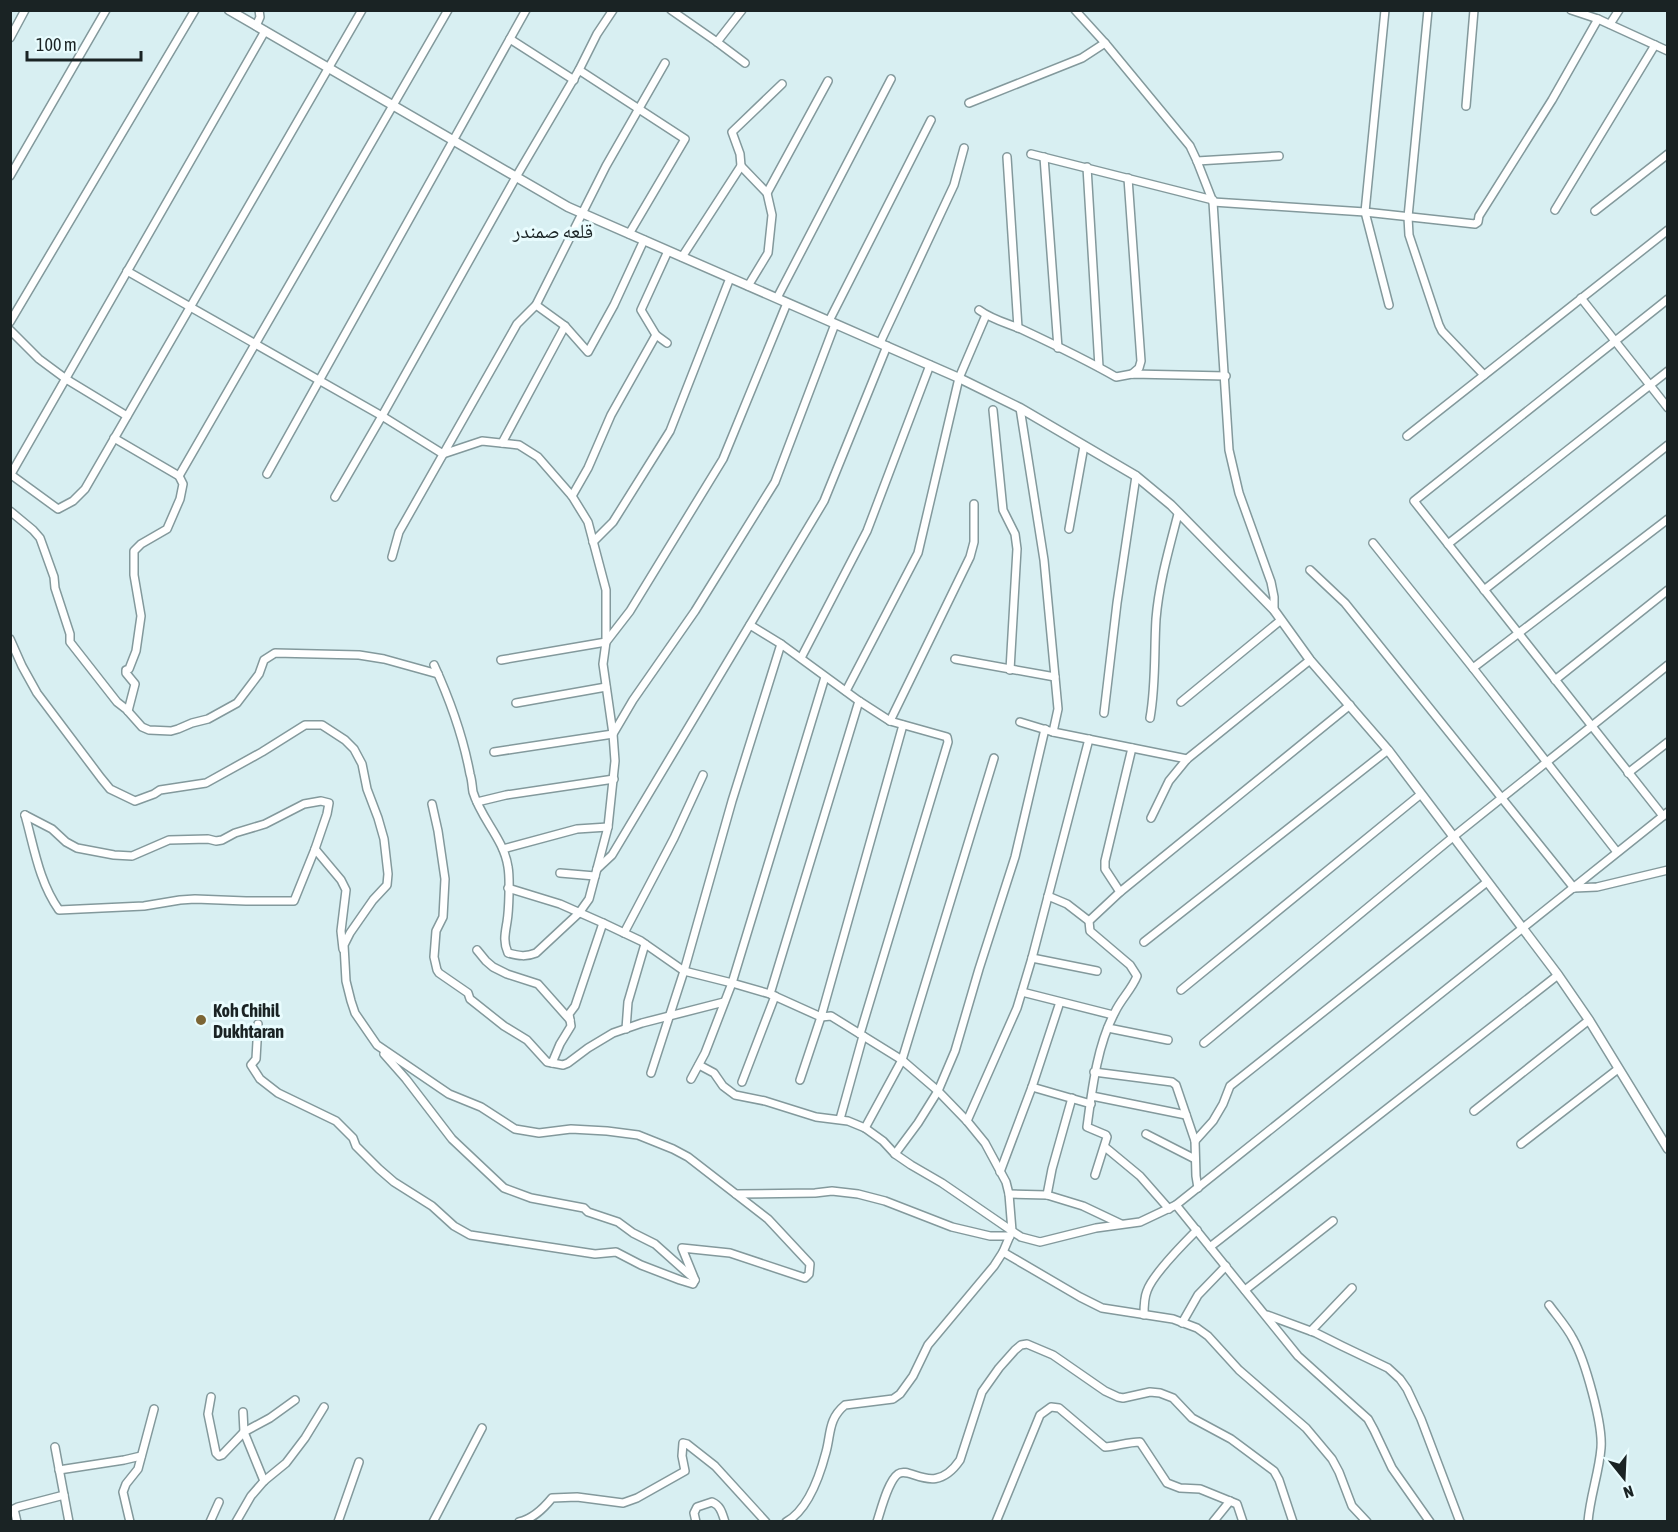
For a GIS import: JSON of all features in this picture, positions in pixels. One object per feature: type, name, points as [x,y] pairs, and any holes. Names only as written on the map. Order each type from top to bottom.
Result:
[{"type":"street","points":[[10,38],[25,10]]},
{"type":"street","points":[[10,176],[106,10]]},
{"type":"street","points":[[10,322],[195,10]]},
{"type":"street","points":[[229,10],[568,207],[959,378],[1020,408],[1136,476],[1178,514],[1274,610],[1310,660],[1388,750],[1558,975],[1589,1020],[1668,1149]]},
{"type":"street","points":[[256,26],[260,10]]},
{"type":"street","points":[[265,31],[11,474],[58,509],[73,501],[85,489],[362,10]]},
{"type":"street","points":[[179,476],[448,10]]},
{"type":"street","points":[[267,474],[526,10]]},
{"type":"street","points":[[335,497],[516,177],[574,80],[597,34],[613,10]]},
{"type":"street","points":[[671,10],[745,63]]},
{"type":"street","points":[[717,42],[742,10]]},
{"type":"street","points":[[1075,10],[1190,146],[1213,201],[1230,450],[1239,493],[1270,582],[1274,597],[1274,610]]},
{"type":"street","points":[[1386,10],[1365,212],[1389,305]]},
{"type":"street","points":[[1428,10],[1408,217],[1409,235],[1439,326],[1484,375]]},
{"type":"street","points":[[1466,106],[1474,10]]},
{"type":"street","points":[[1571,10],[1610,24],[1668,51]]},
{"type":"street","points":[[1610,24],[1619,10]]},
{"type":"street","points":[[1031,154],[1213,201],[1365,212],[1475,224],[1552,100],[1598,19]]},
{"type":"street","points":[[510,39],[574,80]]},
{"type":"street","points":[[969,103],[1083,58],[1105,43]]},
{"type":"street","points":[[1555,210],[1655,45]]},
{"type":"street","points":[[392,557],[399,532],[517,324],[536,304],[606,166],[665,63]]},
{"type":"street","points":[[579,70],[685,139],[629,234]]},
{"type":"street","points":[[777,298],[891,79]]},
{"type":"street","points":[[767,193],[828,81]]},
{"type":"street","points":[[682,257],[741,166],[741,154],[732,132],[782,84]]},
{"type":"street","points":[[613,734],[633,700],[695,611],[775,482],[832,322],[931,120]]},
{"type":"street","points":[[560,873],[595,873],[612,855],[824,501],[883,345],[954,185],[964,148]]},
{"type":"street","points":[[1595,211],[1668,154]]},
{"type":"street","points":[[1197,161],[1279,156]]},
{"type":"street","points":[[1006,157],[1018,328]]},
{"type":"street","points":[[1044,157],[1058,348]]},
{"type":"street","points":[[741,166],[767,193],[772,215],[768,253],[748,286]]},
{"type":"street","points":[[1087,167],[1099,367]]},
{"type":"street","points":[[1128,178],[1141,361],[1139,368],[1132,374]]},
{"type":"street","points":[[1407,436],[1668,230]]},
{"type":"street","points":[[536,304],[565,326],[588,352],[614,306],[644,240]]},
{"type":"street","points":[[667,343],[656,335],[640,310],[668,251]]},
{"type":"street","points":[[128,271],[382,416],[443,454]]},
{"type":"street","points":[[593,543],[613,522],[670,431],[730,278]]},
{"type":"street","points":[[1581,298],[1668,408]]},
{"type":"street","points":[[699,1065],[714,1073],[723,1086],[735,1095],[765,1101],[816,1117],[840,1119],[865,1128],[883,1141],[895,1154],[942,1183],[1011,1234],[1040,1242],[1096,1228],[1140,1222],[1176,1205],[1198,1188],[1665,814],[1628,773],[1414,501],[1668,299]]},
{"type":"street","points":[[501,660],[606,642],[630,611],[723,459],[787,303]]},
{"type":"street","points":[[979,310],[1116,377],[1132,374],[1226,376]]},
{"type":"street","points":[[846,691],[918,553],[959,378],[986,315]]},
{"type":"street","points":[[502,443],[565,326]]},
{"type":"street","points":[[10,330],[39,359],[66,379],[127,416]]},
{"type":"street","points":[[572,496],[588,468],[611,415],[656,335]]},
{"type":"street","points":[[801,658],[867,531],[930,365]]},
{"type":"street","points":[[1448,544],[1668,371]]},
{"type":"street","points":[[1020,408],[1044,560],[1058,709],[1053,732]]},
{"type":"street","points":[[993,410],[1003,510],[1014,534],[1017,549],[1010,670]]},
{"type":"street","points":[[114,438],[179,476],[183,484],[180,499],[167,530],[141,544],[134,551],[134,575],[141,616],[136,651],[129,669],[126,670],[135,684],[128,711]]},
{"type":"street","points":[[434,665],[448,694],[473,793],[484,820],[503,849],[509,867],[504,944],[508,953],[528,956],[536,953],[579,913],[589,899],[608,827],[615,761],[603,664],[606,642],[606,590],[588,522],[572,496],[538,458],[519,445],[482,441],[443,454]]},
{"type":"street","points":[[1484,590],[1668,445]]},
{"type":"street","points":[[1069,529],[1084,446]]},
{"type":"street","points":[[1104,713],[1117,603],[1136,476]]},
{"type":"street","points":[[890,721],[970,557],[974,542],[974,504]]},
{"type":"street","points":[[10,511],[40,538],[54,577],[55,588],[70,634],[70,642],[117,702],[142,727],[149,730],[171,731],[208,719],[237,703],[259,674],[264,660],[275,653],[359,655],[384,659],[438,674]]},
{"type":"street","points":[[1150,717],[1154,698],[1156,618],[1163,571],[1178,514]]},
{"type":"street","points":[[1473,668],[1668,519]]},
{"type":"street","points":[[1373,543],[1617,852]]},
{"type":"street","points":[[1310,570],[1345,603],[1574,888]]},
{"type":"street","points":[[1555,680],[1668,590]]},
{"type":"street","points":[[1181,702],[1281,620]]},
{"type":"street","points":[[750,625],[781,644],[890,721],[947,737],[948,742],[861,1035],[840,1119]]},
{"type":"street","points":[[10,639],[37,693],[101,778],[110,789],[135,801],[160,790],[206,783],[305,725],[322,725],[345,740],[354,749],[362,764],[367,789],[384,839],[388,874],[387,885],[350,933],[344,945],[346,954],[344,954]]},
{"type":"street","points":[[651,1073],[684,971],[732,801],[781,644]]},
{"type":"street","points":[[955,658],[1055,677]]},
{"type":"street","points":[[1151,818],[1170,781],[1187,759],[1310,660]]},
{"type":"street","points":[[1204,1043],[1546,761],[1668,665]]},
{"type":"street","points":[[691,1079],[699,1065],[732,983],[825,676]]},
{"type":"street","points":[[516,703],[606,687]]},
{"type":"street","points":[[742,1082],[772,995],[859,701]]},
{"type":"street","points":[[1089,921],[1120,892],[1350,705]]},
{"type":"street","points":[[1020,722],[1053,732],[1187,759]]},
{"type":"street","points":[[800,1080],[821,1017],[903,725]]},
{"type":"street","points":[[895,1154],[938,1091],[955,1051],[1015,856],[1045,729]]},
{"type":"street","points":[[494,752],[613,734]]},
{"type":"street","points":[[967,1121],[1017,1008],[1089,739]]},
{"type":"street","points":[[1628,773],[1668,742]]},
{"type":"street","points":[[1120,892],[1105,869],[1105,861],[1132,748]]},
{"type":"street","points":[[1144,942],[1388,750]]},
{"type":"street","points":[[865,1128],[902,1060],[994,758]]},
{"type":"street","points":[[624,933],[674,838],[703,775]]},
{"type":"street","points":[[477,802],[506,795],[614,779]]},
{"type":"street","points":[[1181,990],[1421,794]]},
{"type":"street","points":[[321,801],[329,803],[315,849],[294,901],[246,902],[195,899],[144,906],[59,910],[50,897],[42,876],[25,815],[52,829],[66,842],[77,848],[132,856],[169,840],[222,840],[235,833],[265,824],[304,804],[321,801]]},
{"type":"street","points":[[432,804],[446,879],[443,917],[434,939],[437,970],[468,993],[470,999],[504,1026],[527,1040],[548,1062],[563,1065],[613,1033],[724,1002]]},
{"type":"street","points":[[503,849],[577,829],[608,827]]},
{"type":"street","points":[[315,849],[341,880],[346,890],[341,930],[346,981],[355,1013],[377,1045],[452,1139],[504,1188],[531,1198],[584,1208],[588,1212],[618,1222],[655,1244],[695,1280]]},
{"type":"street","points":[[1574,888],[1597,887],[1668,870]]},
{"type":"street","points":[[1195,1142],[1213,1121],[1223,1104],[1227,1091],[1235,1081],[1487,882]]},
{"type":"street","points":[[508,888],[560,904],[603,923],[645,944],[684,971],[772,995],[821,1017],[831,1016],[902,1060],[938,1091],[985,1143],[1006,1182],[1009,1194],[1011,1234],[1004,1251],[928,1345],[913,1376],[900,1394],[892,1399],[845,1405],[838,1410],[832,1419],[826,1451],[813,1491],[802,1507],[790,1520],[786,1521]]},
{"type":"street","points":[[1047,896],[1067,904],[1089,921],[1090,931],[1130,964],[1137,976],[1113,1015],[1095,1072],[1087,1127],[1107,1136],[1095,1175]]},
{"type":"street","points":[[552,1063],[571,1026],[569,1014],[575,1006],[603,923]]},
{"type":"street","points":[[626,1029],[628,1002],[645,944]]},
{"type":"street","points":[[477,950],[493,967],[538,984],[570,1020]]},
{"type":"street","points":[[1032,958],[1097,970]]},
{"type":"street","points":[[1210,1247],[1558,975]]},
{"type":"street","points":[[1022,992],[1113,1015]]},
{"type":"street","points":[[1000,1172],[1032,1087],[1060,1002]]},
{"type":"street","points":[[1474,1111],[1589,1020]]},
{"type":"street","points":[[258,1024],[256,1059],[251,1065],[260,1079],[278,1093],[336,1121],[379,1169],[394,1182],[432,1206],[454,1226],[470,1235],[490,1239],[595,1254],[616,1252],[641,1265],[680,1280],[693,1284],[695,1280]]},
{"type":"street","points":[[1108,1028],[1168,1040]]},
{"type":"street","points":[[377,1045],[449,1094],[481,1107],[515,1129],[539,1133],[571,1129],[638,1135],[673,1149],[724,1183],[768,1219],[810,1264],[809,1274],[805,1278],[730,1252],[682,1248],[695,1280]]},
{"type":"street","points":[[1521,1144],[1618,1069]]},
{"type":"street","points":[[1095,1072],[1172,1082],[1176,1085],[1195,1142],[1198,1188]]},
{"type":"street","points":[[1032,1087],[1072,1098],[1186,1115]]},
{"type":"street","points":[[1047,1195],[1072,1098]]},
{"type":"street","points":[[1146,1134],[1195,1159]]},
{"type":"street","points":[[1105,1147],[1140,1176],[1169,1209]]},
{"type":"street","points":[[736,1194],[832,1191],[858,1194],[951,1227],[990,1236],[1011,1234]]},
{"type":"street","points":[[1009,1194],[1047,1195],[1083,1206],[1122,1224]]},
{"type":"street","points":[[1176,1205],[1298,1356],[1368,1419],[1392,1468],[1430,1521]]},
{"type":"street","points":[[1245,1290],[1333,1221]]},
{"type":"street","points":[[1144,1315],[1147,1291],[1151,1282],[1197,1230]]},
{"type":"street","points":[[1004,1251],[1102,1308],[1156,1316],[1182,1323],[1208,1336],[1239,1370],[1306,1428],[1332,1459],[1352,1506],[1366,1521]]},
{"type":"street","points":[[1182,1323],[1198,1295],[1226,1266]]},
{"type":"street","points":[[1311,1331],[1352,1288]]},
{"type":"street","points":[[1549,1305],[1573,1339],[1590,1388],[1600,1430],[1601,1447],[1588,1521]]},
{"type":"street","points":[[1265,1314],[1311,1331],[1388,1368],[1400,1379],[1421,1419],[1461,1521]]},
{"type":"street","points":[[877,1521],[897,1474],[904,1472],[922,1479],[929,1479],[942,1477],[955,1467],[960,1460],[982,1392],[1015,1350],[1027,1344],[1053,1355],[1105,1391],[1119,1397],[1150,1392],[1173,1398],[1192,1418],[1231,1439],[1269,1466],[1279,1480],[1293,1521]]},
{"type":"street","points":[[211,1397],[208,1414],[216,1453],[219,1456],[244,1432],[270,1418],[295,1400]]},
{"type":"street","points":[[247,1521],[237,1518],[251,1496],[264,1481],[286,1463],[324,1407]]},
{"type":"street","points":[[996,1521],[1040,1415],[1051,1407],[1059,1408],[1106,1447],[1127,1442],[1140,1442],[1167,1483],[1180,1488],[1200,1489],[1237,1504],[1243,1521]]},
{"type":"street","points":[[130,1521],[123,1492],[126,1484],[138,1469],[154,1409]]},
{"type":"street","points":[[243,1412],[244,1432],[264,1481]]},
{"type":"street","points":[[433,1521],[482,1428]]},
{"type":"street","points":[[519,1521],[528,1520],[552,1498],[577,1497],[623,1503],[637,1498],[685,1472],[682,1456],[683,1443],[716,1466],[765,1521]]},
{"type":"street","points":[[55,1447],[69,1521]]},
{"type":"street","points":[[59,1470],[141,1456]]},
{"type":"street","points":[[338,1521],[359,1462]]},
{"type":"street","points":[[16,1521],[14,1509],[64,1495]]},
{"type":"street","points":[[1213,1521],[1230,1501]]},
{"type":"street","points":[[210,1521],[219,1502]]},
{"type":"street","points":[[696,1521],[694,1513],[697,1507],[712,1502],[718,1506],[725,1521]]},
{"type":"place","name":"Koh Chihil Dukhtaran","points":[[201,1020]]},
{"type":"district","name":"قلعه صمندر","points":[[553,230]]}]
